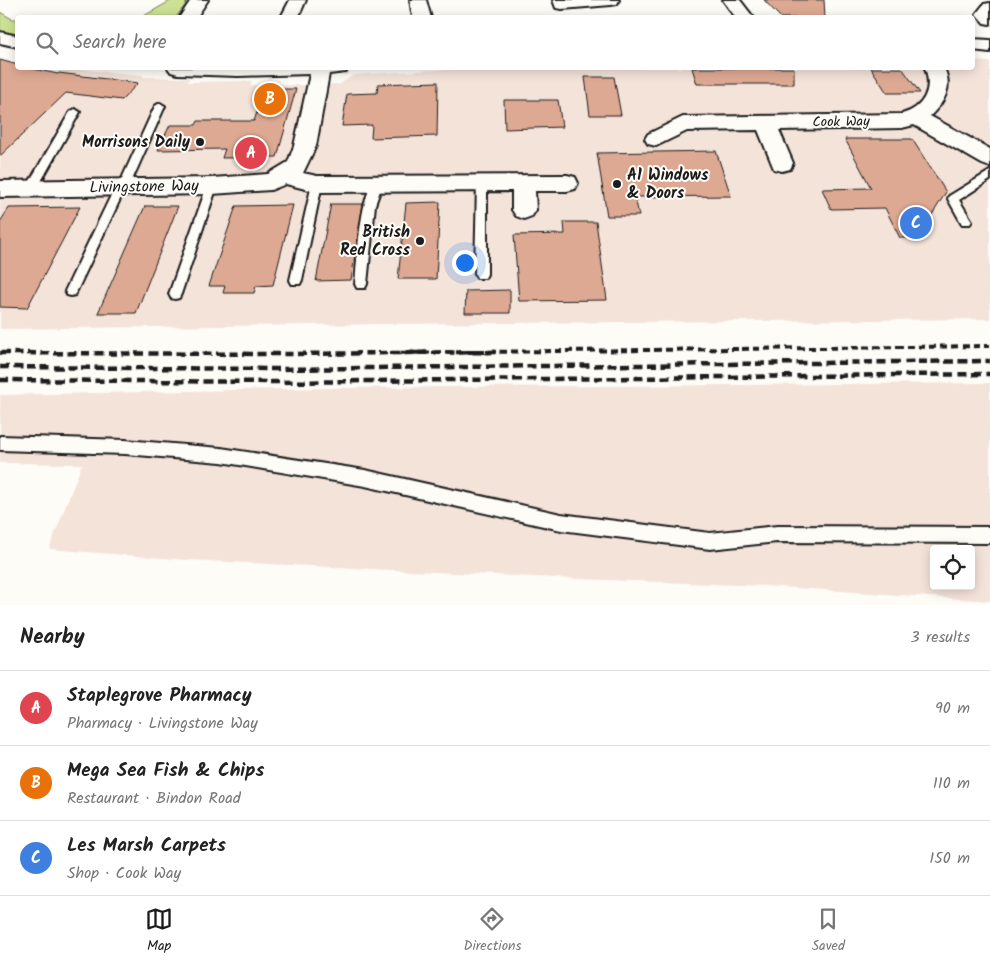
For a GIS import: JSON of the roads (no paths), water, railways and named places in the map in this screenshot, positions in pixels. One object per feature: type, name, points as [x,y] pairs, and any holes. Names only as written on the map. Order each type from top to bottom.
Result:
[{"type":"street","points":[[189,15],[200,0]]},
{"type":"street","points":[[291,15],[298,0]]},
{"type":"street","points":[[418,0],[421,15]]},
{"type":"street","points":[[563,6],[611,0]]},
{"type":"street","points":[[731,0],[744,15]]},
{"type":"street","points":[[990,8],[985,14],[990,19]]},
{"type":"street","points":[[0,38],[15,41]]},
{"type":"street","points":[[975,44],[990,46]]},
{"type":"street","points":[[329,70],[305,146],[296,166],[286,175],[299,181],[317,184],[567,183]]},
{"type":"street","points":[[936,70],[939,85],[935,101],[916,118],[990,159]]},
{"type":"street","name":"Cook Way","points":[[656,139],[683,124],[902,121],[916,118]]},
{"type":"street","points":[[766,123],[782,163]]},
{"type":"street","name":"Livingstone Way","points":[[0,189],[212,186],[272,182],[286,175]]},
{"type":"street","points":[[523,184],[524,210]]},
{"type":"lane","points":[[71,291],[160,106]]},
{"type":"lane","points":[[31,189],[75,112]]},
{"type":"lane","points":[[966,222],[953,199],[990,175]]},
{"type":"lane","points":[[296,280],[317,184]]},
{"type":"lane","points":[[481,274],[482,184]]},
{"type":"lane","points":[[361,284],[369,204],[377,185]]},
{"type":"lane","points":[[175,294],[212,186]]},
{"type":"lane","points":[[0,443],[125,447],[221,455],[365,478],[561,522],[710,541],[777,534],[990,535]]},
{"type":"railway","points":[[390,353],[990,346]]},
{"type":"railway","points":[[0,353],[284,354],[500,352]]},
{"type":"railway","points":[[0,367],[281,369],[990,361]]},
{"type":"railway","points":[[0,380],[278,382],[990,374]]},
{"type":"place","name":"Mega Sea Fish & Chips","points":[[270,99]]},
{"type":"place","name":"Morrisons Daily","points":[[200,142]]},
{"type":"place","name":"Staplegrove Pharmacy","points":[[251,153]]},
{"type":"place","name":"A1 Windows & Doors","points":[[617,184]]},
{"type":"place","name":"Les Marsh Carpets","points":[[916,223]]},
{"type":"place","name":"British Red Cross","points":[[420,241]]}]
